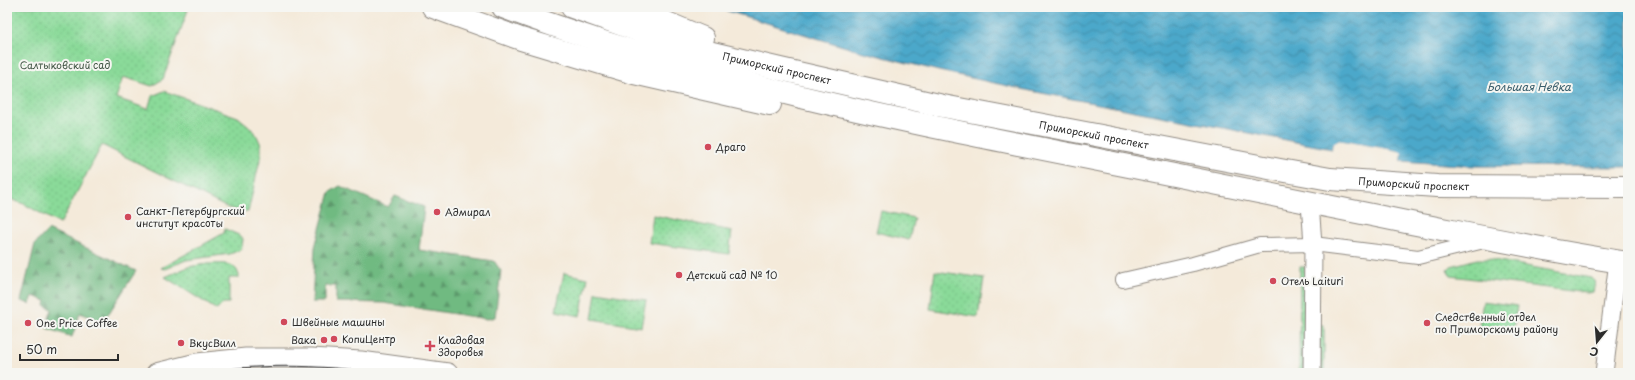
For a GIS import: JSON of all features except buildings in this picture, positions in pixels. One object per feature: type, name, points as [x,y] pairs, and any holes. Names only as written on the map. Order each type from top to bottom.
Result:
[{"type":"main road","points":[[433,7],[522,39],[634,73],[883,127],[912,122]]},
{"type":"main road","name":"Приморский проспект","points":[[503,7],[534,19],[639,53],[785,94],[912,122],[1310,203],[1492,239],[1623,262]]},
{"type":"main road","name":"Приморский проспект","points":[[572,7],[667,40],[712,53],[943,106],[1217,159],[1330,179],[1437,186],[1628,188]]},
{"type":"main road","points":[[628,7],[780,69]]},
{"type":"main road","points":[[156,373],[197,363],[246,358],[311,358],[361,361],[429,372],[448,373]]},
{"type":"street","points":[[1310,203],[1313,244],[1312,373]]},
{"type":"street","name":"Приморский проспект","points":[[1123,280],[1193,264],[1260,245],[1313,244],[1418,257],[1492,239]]},
{"type":"street","points":[[1604,373],[1623,262]]},
{"type":"green space","name":"Салтыковский сад","points":[[7,7],[189,7],[163,79],[152,86],[123,77],[116,98],[148,109],[152,96],[164,91],[238,117],[249,126],[257,136],[261,145],[261,155],[248,212],[228,208],[102,145],[60,224],[24,204],[7,198]]},
{"type":"green space","points":[[340,186],[388,207],[395,196],[424,207],[419,250],[494,261],[501,271],[495,317],[487,319],[384,303],[336,302],[336,286],[325,286],[325,302],[312,302],[315,247],[330,192]]},
{"type":"green space","points":[[881,211],[914,218],[909,240],[876,232]]},
{"type":"green space","points":[[653,215],[732,231],[729,254],[649,243]]},
{"type":"green space","points":[[225,229],[241,236],[243,239],[240,250],[230,254],[186,260],[165,269],[161,268],[224,233]]},
{"type":"green space","points":[[48,230],[136,271],[109,313],[99,323],[92,321],[93,318],[80,313],[72,337],[46,328],[52,309],[45,306],[46,301],[33,296],[30,304],[21,301],[35,244]]},
{"type":"green space","points":[[1477,259],[1489,259],[1591,278],[1595,282],[1593,292],[1587,293],[1451,276],[1449,274],[1448,269],[1451,266]]},
{"type":"green space","points":[[206,264],[227,264],[235,268],[238,272],[239,278],[229,278],[229,303],[224,303],[217,310],[165,277],[188,267]]},
{"type":"green space","points":[[1300,267],[1305,267],[1304,373],[1299,373]]},
{"type":"green space","points":[[935,271],[984,278],[978,317],[930,309]]},
{"type":"green space","points":[[564,273],[588,278],[580,316],[556,311]]},
{"type":"green space","points":[[596,292],[646,300],[641,327],[592,319]]},
{"type":"green space","points":[[1483,301],[1517,306],[1513,332],[1479,327]]},
{"type":"green space","points":[[1319,325],[1324,325],[1324,373],[1319,373]]},
{"type":"water","name":"Большая Невка","points":[[714,7],[1628,7],[1628,167],[1474,166],[1401,161],[1402,154],[1398,151],[1338,140],[1332,145],[1332,149],[1031,91],[939,71],[856,50]]},
{"type":"pier","points":[[1338,140],[1401,152],[1401,161],[1399,161],[1400,155],[1397,153],[1338,142],[1335,144],[1334,149],[1332,149],[1333,143]]},
{"type":"tram line","points":[[193,373],[239,368],[286,366],[334,368],[380,373]]},
{"type":"place","name":"Драго","points":[[708,147]]},
{"type":"place","name":"Адмирал","points":[[437,212]]},
{"type":"place","name":"Санкт-Петербургский институт красоты","points":[[128,217]]},
{"type":"place","name":"Детский сад № 10","points":[[679,275]]},
{"type":"place","name":"Отель Laituri","points":[[1273,281]]},
{"type":"place","name":"Швейные машины","points":[[284,322]]},
{"type":"place","name":"One Price Coffee","points":[[28,323]]},
{"type":"place","name":"Следственный отдел по Приморскому району","points":[[1427,323]]},
{"type":"place","name":"КопиЦентр","points":[[334,339]]},
{"type":"place","name":"Вака","points":[[324,340]]},
{"type":"place","name":"ВкусВилл","points":[[181,343]]},
{"type":"place","name":"Кладовая Здоровья","points":[[430,346]]}]
